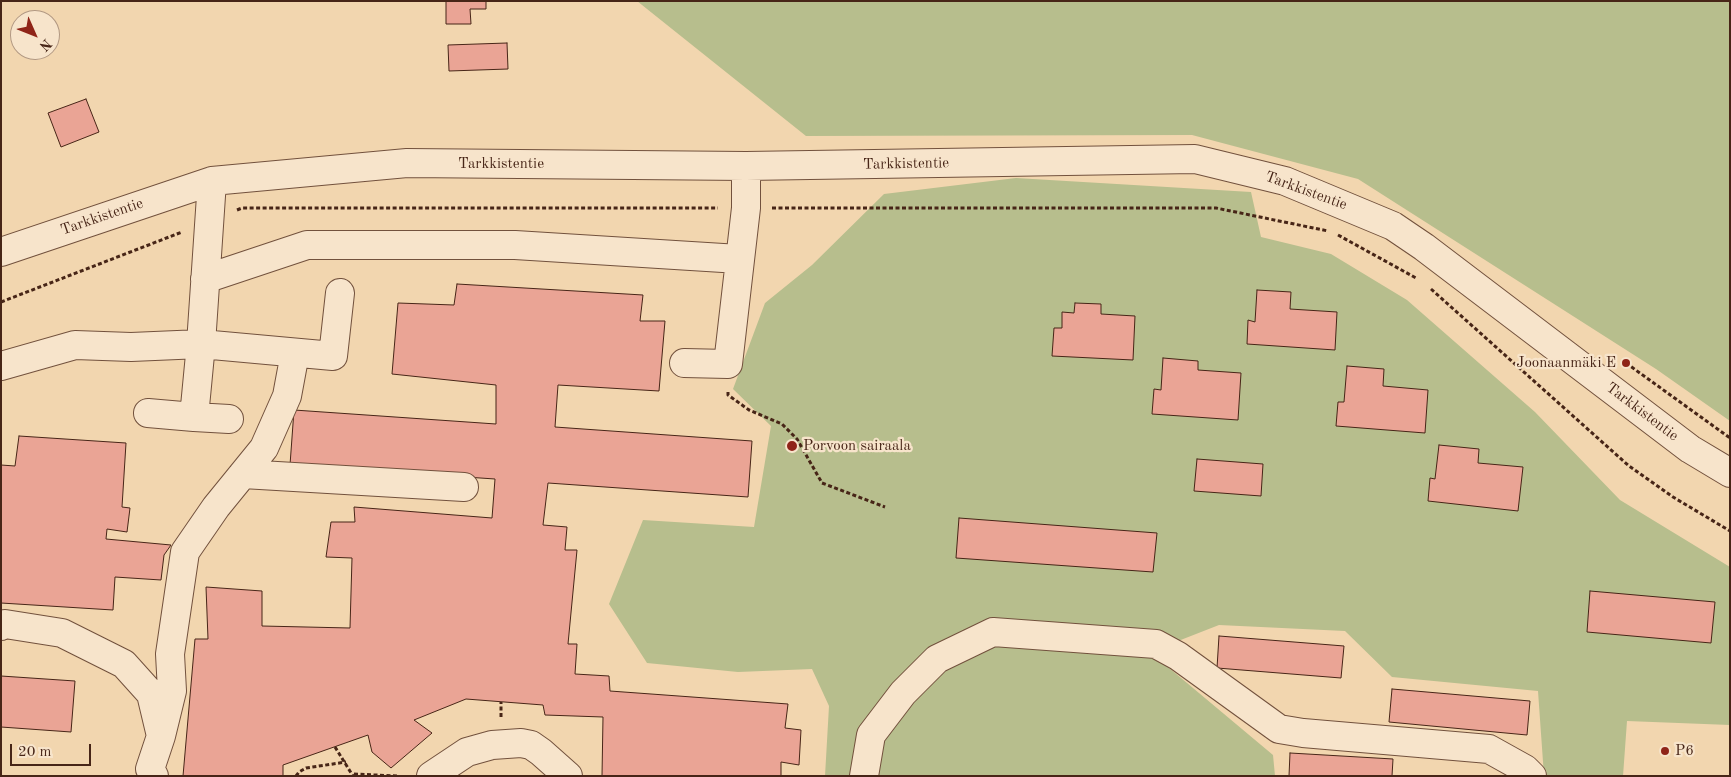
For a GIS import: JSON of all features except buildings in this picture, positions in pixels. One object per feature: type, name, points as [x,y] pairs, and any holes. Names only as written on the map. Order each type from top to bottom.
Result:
[{"type":"street","name":"Tarkkistentie","points":[[1,252],[212,181],[408,163],[746,166],[1194,160],[1285,181],[1393,226],[1432,253],[1690,449],[1730,473]]},
{"type":"street","points":[[684,363],[728,364],[746,208],[746,166]]},
{"type":"street","points":[[194,417],[212,181]]},
{"type":"street","points":[[205,279],[308,245],[515,245],[740,258]]},
{"type":"street","points":[[1,366],[75,345],[131,347],[201,344],[333,356],[340,293]]},
{"type":"street","points":[[145,773],[161,736],[172,691],[170,654],[185,552],[216,507],[264,448],[287,396],[295,353]]},
{"type":"street","points":[[148,413],[229,419]]},
{"type":"street","points":[[243,474],[464,487]]},
{"type":"street","points":[[1,626],[5,624],[62,633],[124,664],[152,694],[161,736]]},
{"type":"street","points":[[864,776],[871,735],[902,694],[937,659],[993,632],[1156,644],[1178,656],[1279,728],[1303,734],[1489,750],[1525,769],[1532,776]]},
{"type":"street","points":[[431,776],[467,752],[492,745],[522,743],[531,745],[541,752],[568,776]]},
{"type":"path","points":[[1,302],[242,208],[1216,208],[1331,231],[1420,280]]},
{"type":"path","points":[[1428,287],[1629,466],[1673,498],[1730,531]]},
{"type":"path","points":[[1626,363],[1730,438]]},
{"type":"path","points":[[728,364],[728,395],[749,410],[782,424],[797,439],[822,483],[886,507]]},
{"type":"path","points":[[335,747],[353,775],[397,776]]},
{"type":"path","points":[[296,776],[306,768],[346,762]]},
{"type":"green space","points":[[637,1],[1730,1],[1730,421],[1656,369],[1358,179],[1192,135],[806,136]]},
{"type":"green space","points":[[1016,178],[1251,192],[1261,237],[1331,254],[1407,300],[1535,412],[1620,500],[1730,567],[1730,725],[1627,721],[1623,776],[1544,776],[1538,691],[1392,677],[1345,631],[1219,625],[1150,652],[1273,755],[1275,776],[825,776],[829,706],[812,669],[738,672],[647,663],[609,604],[643,520],[754,527],[771,426],[733,389],[765,303],[812,265],[884,194]]},
{"type":"place","name":"Joonaanmäki E","points":[[1626,363]]},
{"type":"place","name":"Porvoon sairaala","points":[[792,446]]},
{"type":"place","name":"P6","points":[[1665,751]]}]
